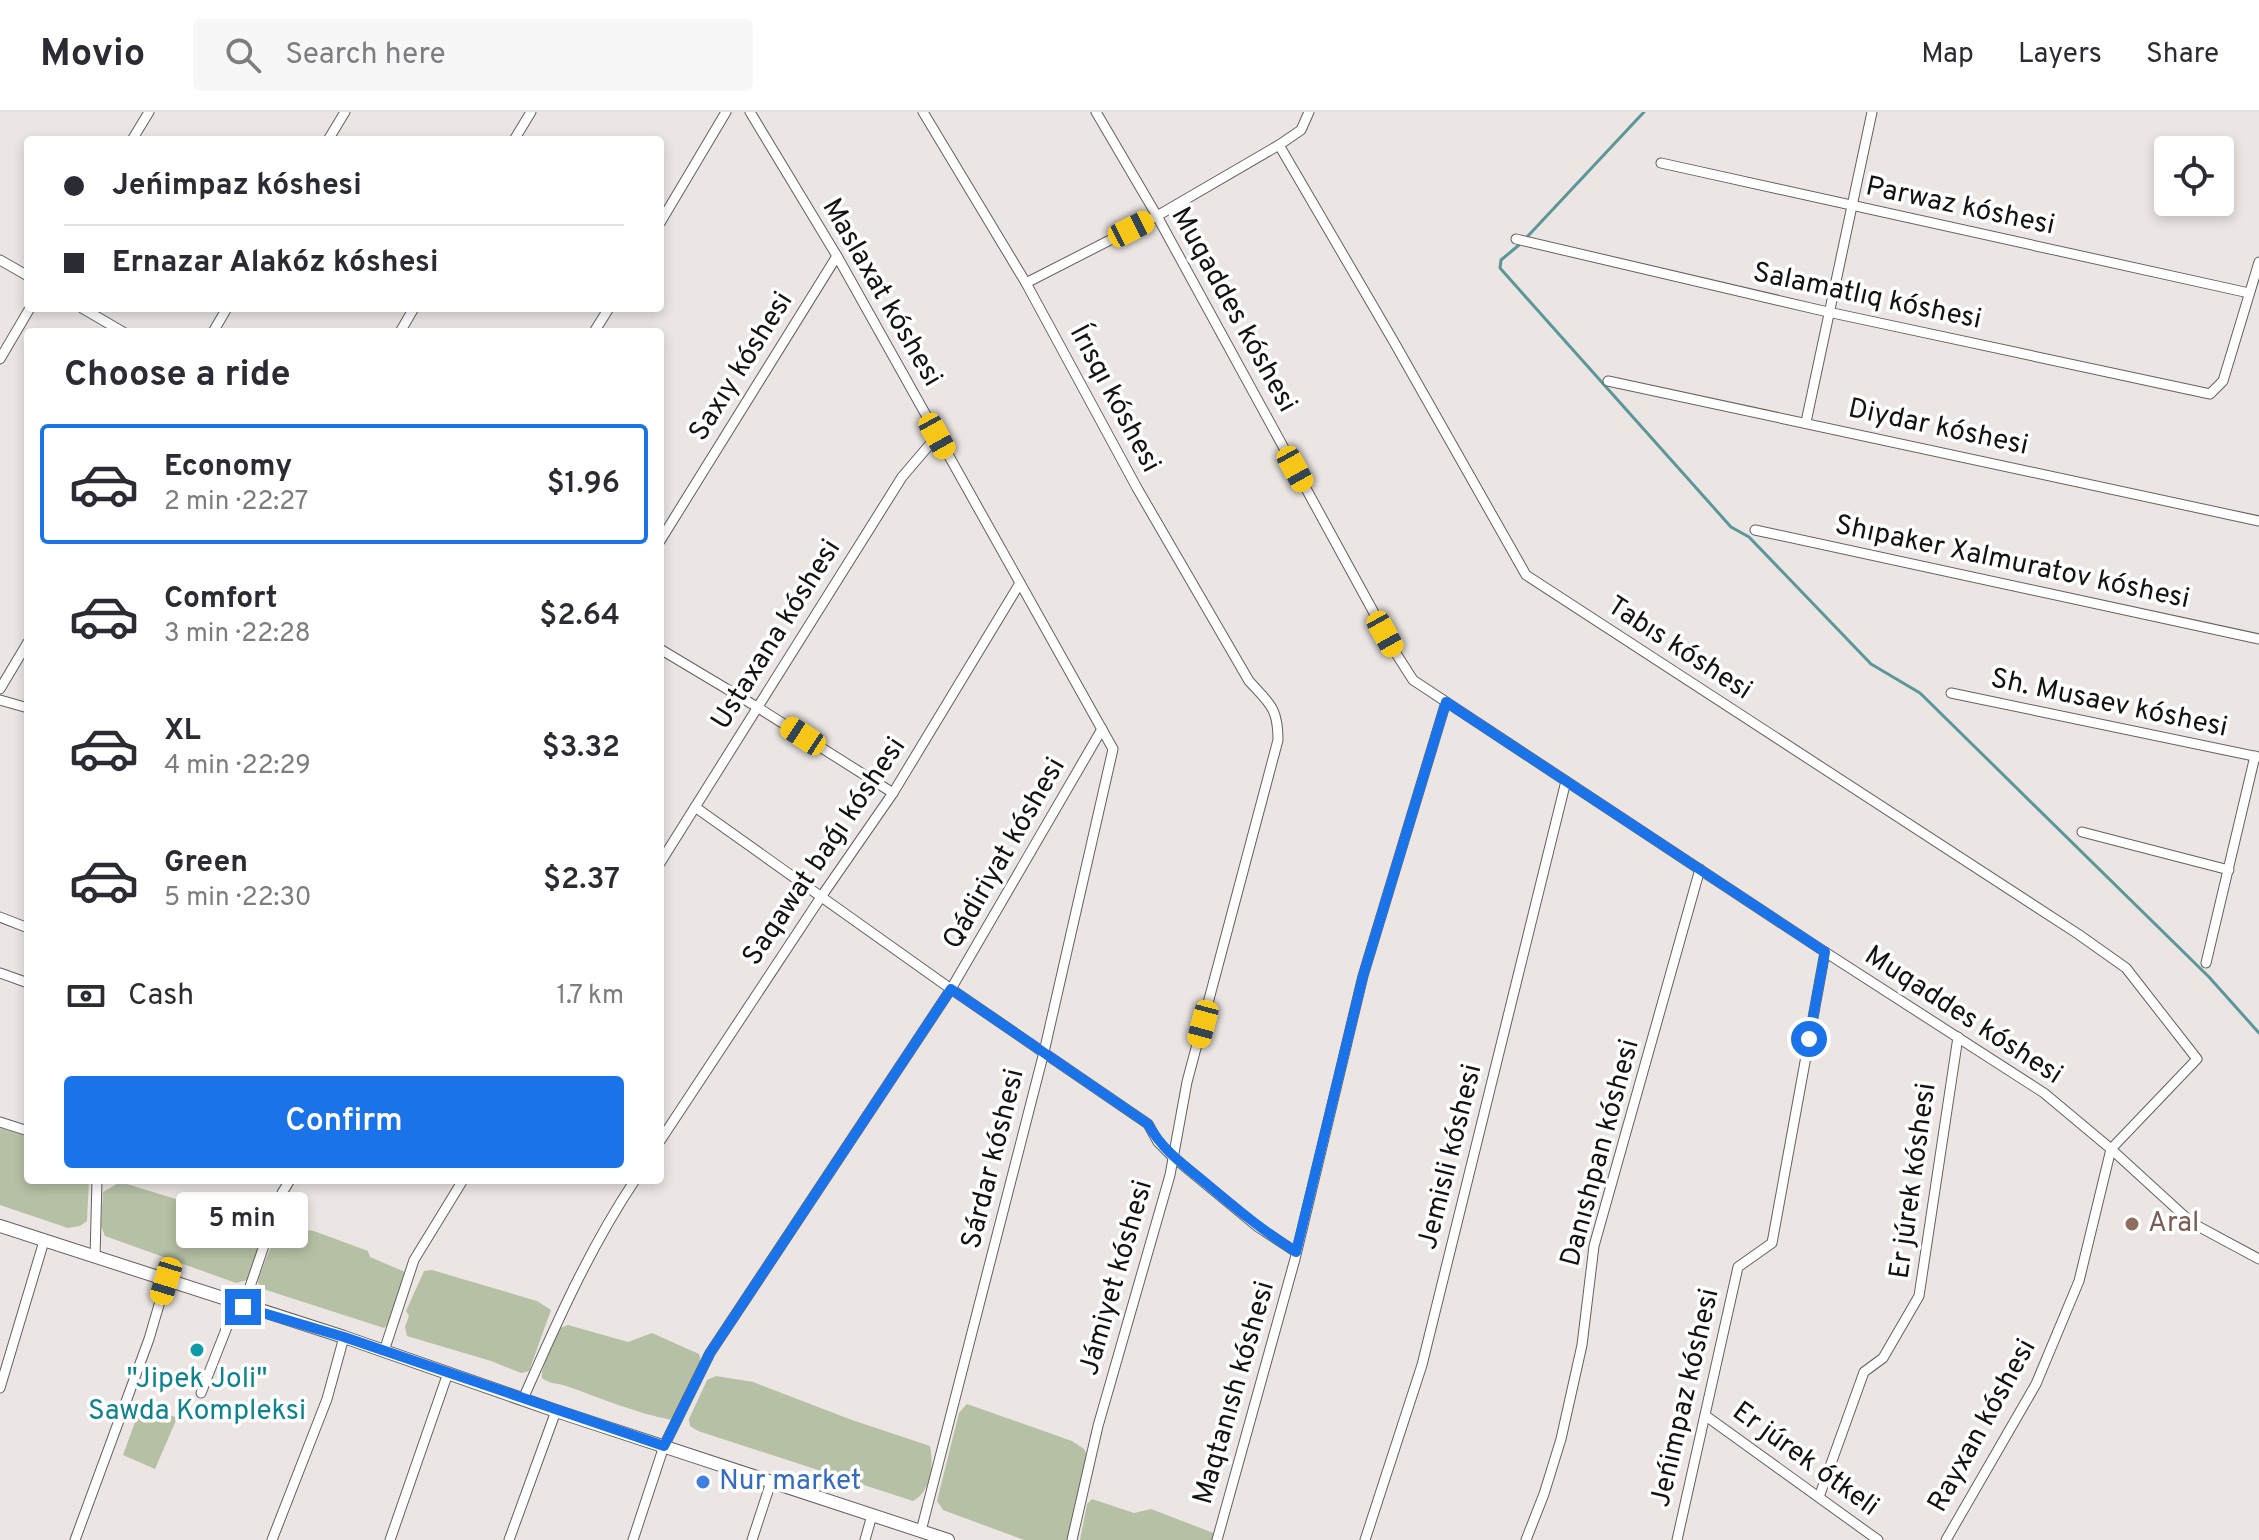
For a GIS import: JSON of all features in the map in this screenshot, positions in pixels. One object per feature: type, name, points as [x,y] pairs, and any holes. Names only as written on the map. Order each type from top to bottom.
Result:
[{"type":"main road","points":[[0,1226],[344,1337],[556,1411],[948,1540]]},
{"type":"street","points":[[134,136],[149,112]]},
{"type":"street","points":[[330,136],[345,112]]},
{"type":"street","points":[[516,136],[531,112]]},
{"type":"street","points":[[664,216],[726,112]]},
{"type":"street","name":"Maslaxat kóshesi","points":[[750,112],[837,256],[1113,749]]},
{"type":"street","name":"Muqaddes kóshesi","points":[[1096,112],[1157,216],[1413,680],[2044,1093],[2192,1223],[2259,1259]]},
{"type":"street","points":[[1026,283],[1157,216],[1279,145],[1301,130],[1309,112]]},
{"type":"street","points":[[1806,422],[1872,112]]},
{"type":"street","name":"Írısqı kóshesi","points":[[926,113],[1026,283],[1137,488],[1249,681],[1270,704]]},
{"type":"street","name":"Tabıs kóshesi","points":[[1279,145],[1526,575],[2126,968],[2197,1059],[2111,1149]]},
{"type":"street","name":"Parwaz kóshesi","points":[[1661,163],[2249,293]]},
{"type":"street","name":"Salamatlıq kóshesi","points":[[1516,239],[1828,312],[2210,394],[2223,381],[2249,293]]},
{"type":"street","name":"Saxıy kóshesi","points":[[664,535],[837,256]]},
{"type":"street","points":[[0,260],[24,274]]},
{"type":"street","points":[[2249,293],[2259,262]]},
{"type":"street","points":[[0,359],[28,312]]},
{"type":"street","points":[[89,312],[116,328]]},
{"type":"street","name":"Diydar kóshesi","points":[[1608,381],[2259,521]]},
{"type":"street","name":"Ustaxana kóshesi","points":[[664,857],[902,477],[937,436]]},
{"type":"street","name":"Shıpaker Xalmuratov kóshesi","points":[[1755,530],[2259,639]]},
{"type":"street","name":"Saqawat baǵı kóshesi","points":[[664,1135],[893,793],[1020,583]]},
{"type":"street","points":[[0,689],[24,649]]},
{"type":"street","points":[[664,651],[893,793]]},
{"type":"street","name":"Sh. Musaev kóshesi","points":[[1951,693],[2257,757]]},
{"type":"street","points":[[0,700],[24,707]]},
{"type":"street","name":"Maqtanısh kóshesi","points":[[1217,1540],[1296,1252],[1363,976],[1446,702]]},
{"type":"street","name":"Jámiyet kóshesi","points":[[1072,1540],[1098,1426],[1170,1175],[1187,1082],[1278,740],[1278,719],[1270,704]]},
{"type":"street","name":"Qádiriyat kóshesi","points":[[633,1540],[664,1446],[710,1353],[951,989],[1102,729]]},
{"type":"street","name":"Sárdar kóshesi","points":[[921,1531],[1044,1052],[1113,749]]},
{"type":"street","points":[[2206,963],[2257,757]]},
{"type":"street","name":"Jemisli kóshesi","points":[[1365,1540],[1422,1365],[1566,781]]},
{"type":"street","points":[[695,807],[1148,1124],[1158,1142],[1172,1156],[1258,1227],[1296,1252]]},
{"type":"street","points":[[2082,832],[2229,870]]},
{"type":"street","name":"Danıshpan kóshesi","points":[[1526,1540],[1561,1439],[1582,1345],[1594,1246],[1700,869]]},
{"type":"street","points":[[0,917],[24,926]]},
{"type":"street","name":"Jeńimpaz kóshesi","points":[[1677,1540],[1738,1267],[1772,1243],[1825,952]]},
{"type":"street","points":[[0,973],[24,982]]},
{"type":"street","name":"Er júrek kóshesi","points":[[1819,1497],[1864,1372],[1883,1358],[1919,1296],[1958,1037]]},
{"type":"street","points":[[0,1122],[24,1130]]},
{"type":"street","name":"Rayxan kóshesi","points":[[1946,1540],[2036,1384],[2079,1281],[2111,1149]]},
{"type":"street","points":[[95,1258],[100,1184]]},
{"type":"street","points":[[201,1393],[288,1184]]},
{"type":"street","points":[[384,1351],[414,1260],[461,1184]]},
{"type":"street","points":[[523,1399],[569,1295],[610,1218],[632,1184]]},
{"type":"street","points":[[0,1388],[44,1241]]},
{"type":"street","points":[[75,1540],[149,1339],[166,1281]]},
{"type":"street","points":[[272,1540],[327,1399],[344,1337]]},
{"type":"street","points":[[390,1540],[448,1373]]},
{"type":"street","points":[[509,1540],[556,1411]]},
{"type":"street","name":"Er júrek ótkeli","points":[[1706,1416],[1878,1540]]},
{"type":"street","points":[[752,1540],[771,1482]]},
{"type":"street","points":[[865,1540],[872,1515]]},
{"type":"green space","points":[[0,1128],[24,1136],[24,1184],[89,1184],[87,1221],[80,1226],[68,1228],[0,1205]]},
{"type":"green space","points":[[117,1184],[127,1184],[255,1223],[266,1233],[248,1280],[236,1283],[105,1236],[101,1226],[103,1192]]},
{"type":"green space","points":[[292,1228],[314,1231],[368,1251],[370,1257],[405,1272],[389,1324],[384,1328],[263,1289],[258,1283],[259,1277],[271,1248],[285,1231]]},
{"type":"green space","points":[[432,1270],[537,1301],[551,1310],[529,1371],[521,1373],[407,1336],[405,1327],[409,1316],[406,1311],[424,1271]]},
{"type":"green space","points":[[568,1325],[628,1342],[652,1333],[699,1354],[701,1362],[672,1420],[542,1378],[558,1329]]},
{"type":"green space","points":[[716,1376],[753,1382],[930,1446],[931,1468],[924,1491],[913,1501],[698,1431],[690,1426],[689,1419],[707,1380]]},
{"type":"green space","points":[[142,1403],[177,1418],[155,1469],[123,1455]]},
{"type":"green space","points":[[967,1404],[1072,1441],[1084,1449],[1088,1457],[1068,1540],[1024,1540],[943,1510],[937,1501],[959,1413]]},
{"type":"green space","points":[[1092,1499],[1134,1513],[1151,1509],[1216,1534],[1214,1540],[1080,1540],[1087,1504]]},
{"type":"waterway","points":[[1527,237],[1644,112]]},
{"type":"waterway","points":[[1519,245],[1501,260],[1500,268],[1731,527],[1749,537],[1871,664],[1920,693],[2209,977],[2259,1033]]},
{"type":"place","name":"Aral","points":[[2132,1224]]},
{"type":"place","name":"\"Jipek Joli\" Sawda Kompleksi","points":[[197,1350]]},
{"type":"place","name":"Nur market","points":[[703,1482]]},
{"type":"route","points":[[243,1307],[344,1337],[664,1446],[710,1353],[951,989],[1148,1124],[1158,1142],[1172,1156],[1258,1227],[1296,1252],[1363,976],[1446,702],[1825,952],[1809,1039]]}]
